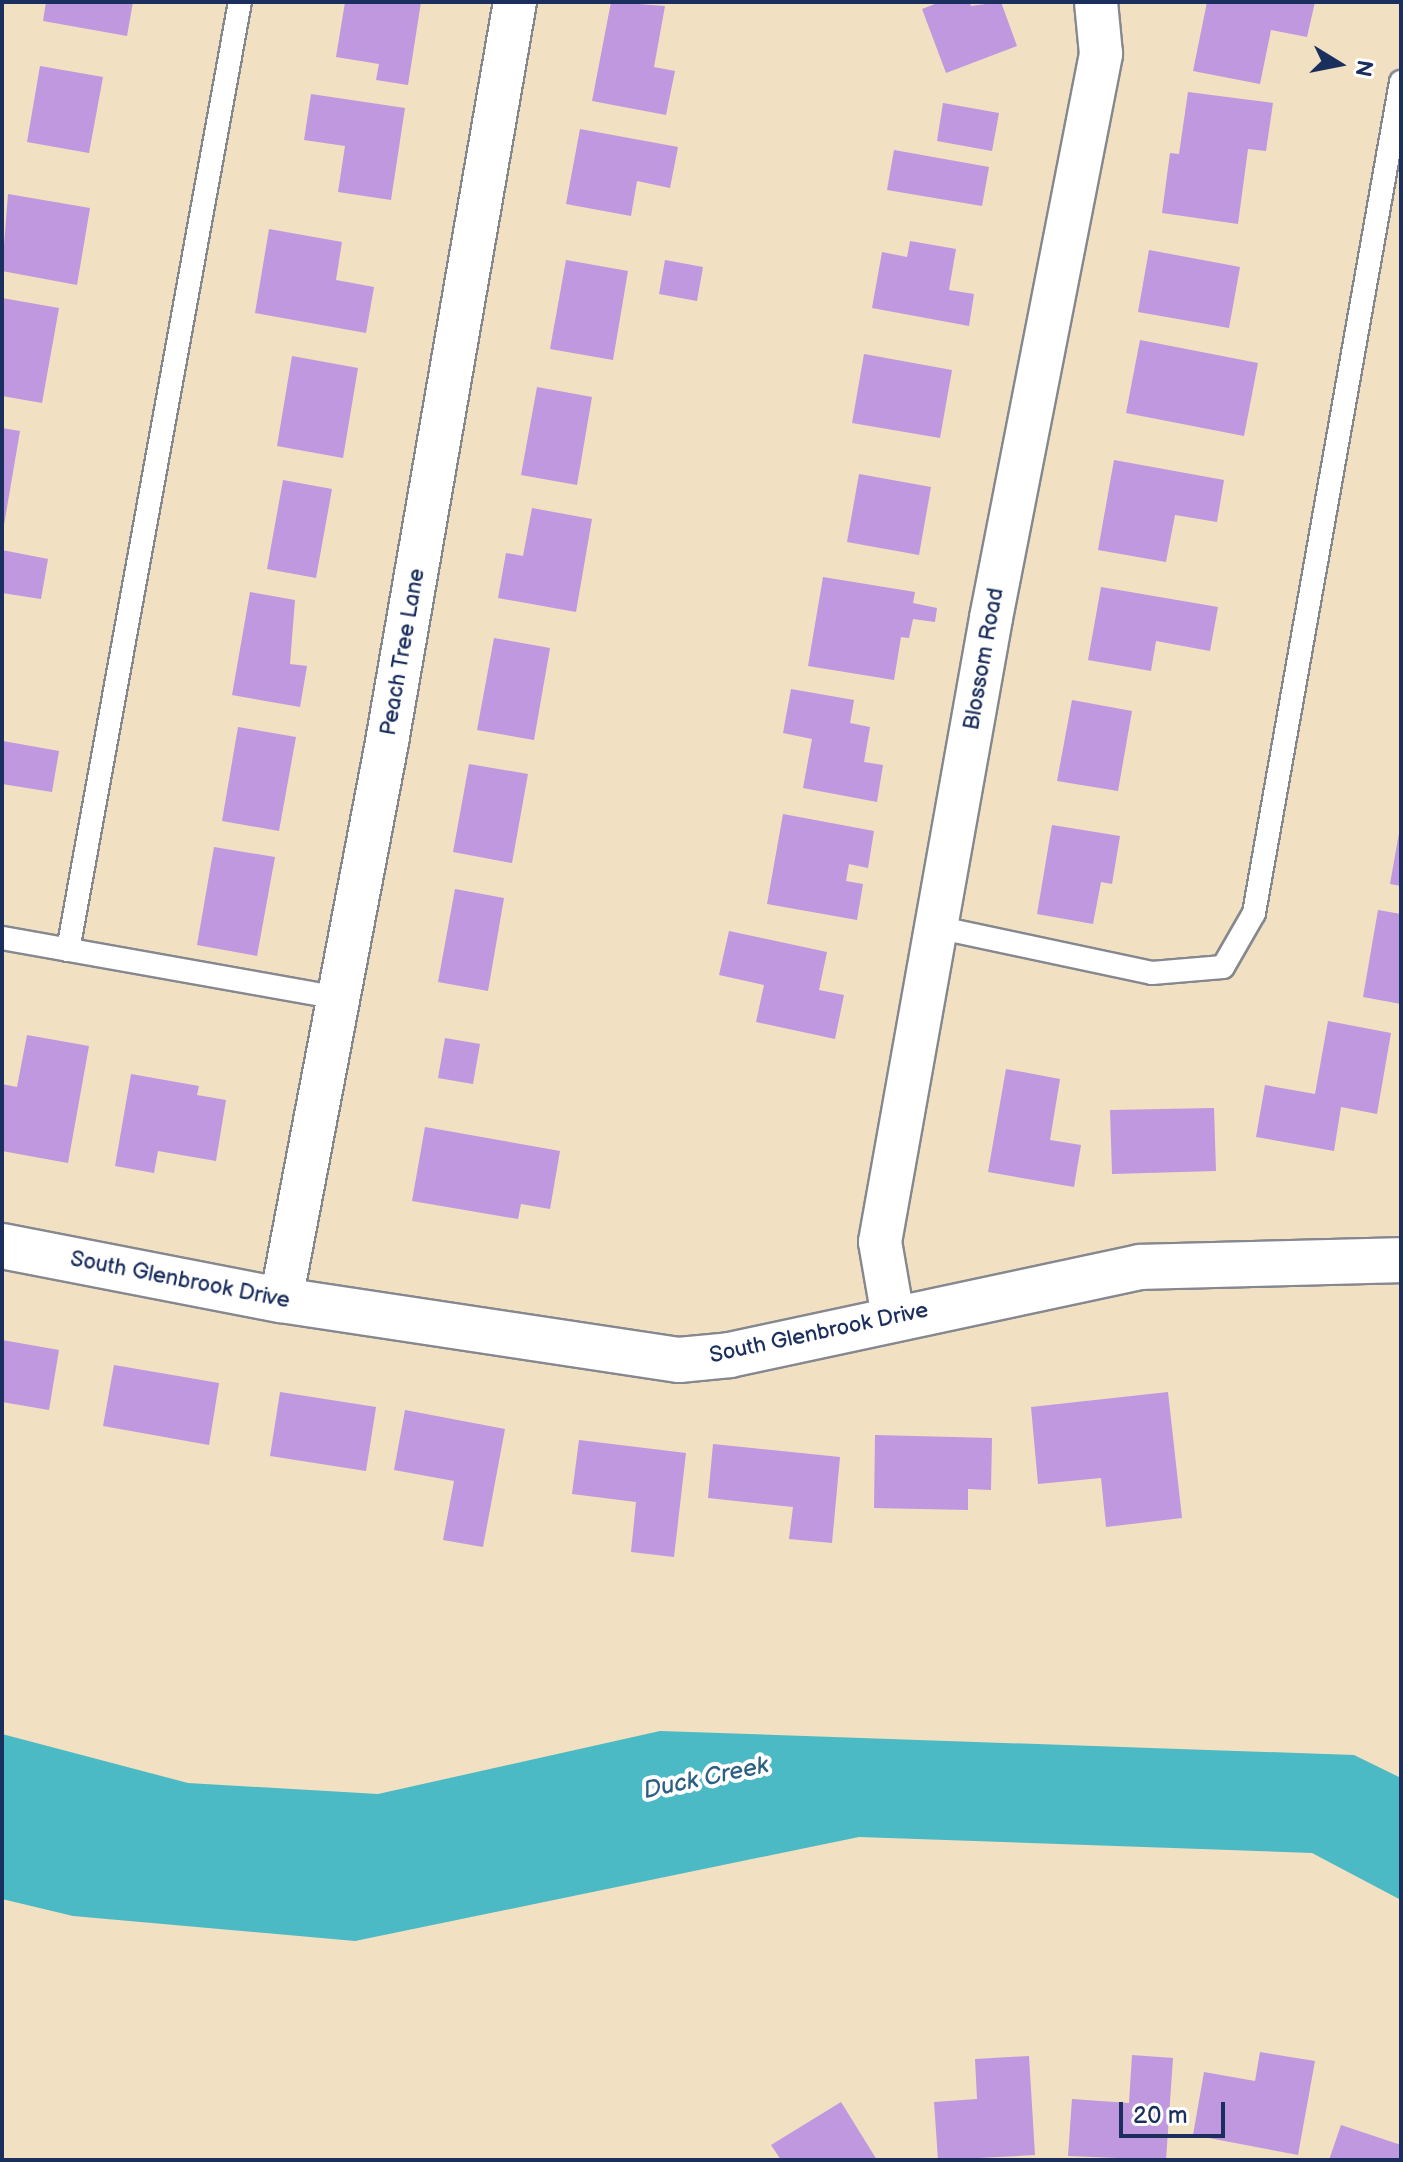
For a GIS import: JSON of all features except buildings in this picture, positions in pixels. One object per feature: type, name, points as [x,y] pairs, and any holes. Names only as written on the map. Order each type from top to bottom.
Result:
[{"type":"street","name":"Peach Tree Lane","points":[[281,1300],[339,998],[515,2]]},
{"type":"street","name":"Blossom Road","points":[[893,1317],[880,1242],[936,927],[1101,54],[1096,2]]},
{"type":"street","name":"South Glenbrook Drive","points":[[2,1246],[281,1300],[679,1360],[730,1355],[893,1317],[1140,1267],[1400,1259]]},
{"type":"lane","points":[[68,950],[240,2]]},
{"type":"lane","points":[[936,927],[1152,973],[1223,967],[1254,913],[1401,82]]},
{"type":"lane","points":[[2,938],[339,998]]},
{"type":"water","name":"Duck Creek","points":[[660,1731],[1354,1755],[1401,1778],[1401,1900],[1312,1853],[859,1837],[355,1941],[73,1916],[2,1899],[2,1734],[188,1783],[378,1794]]}]
